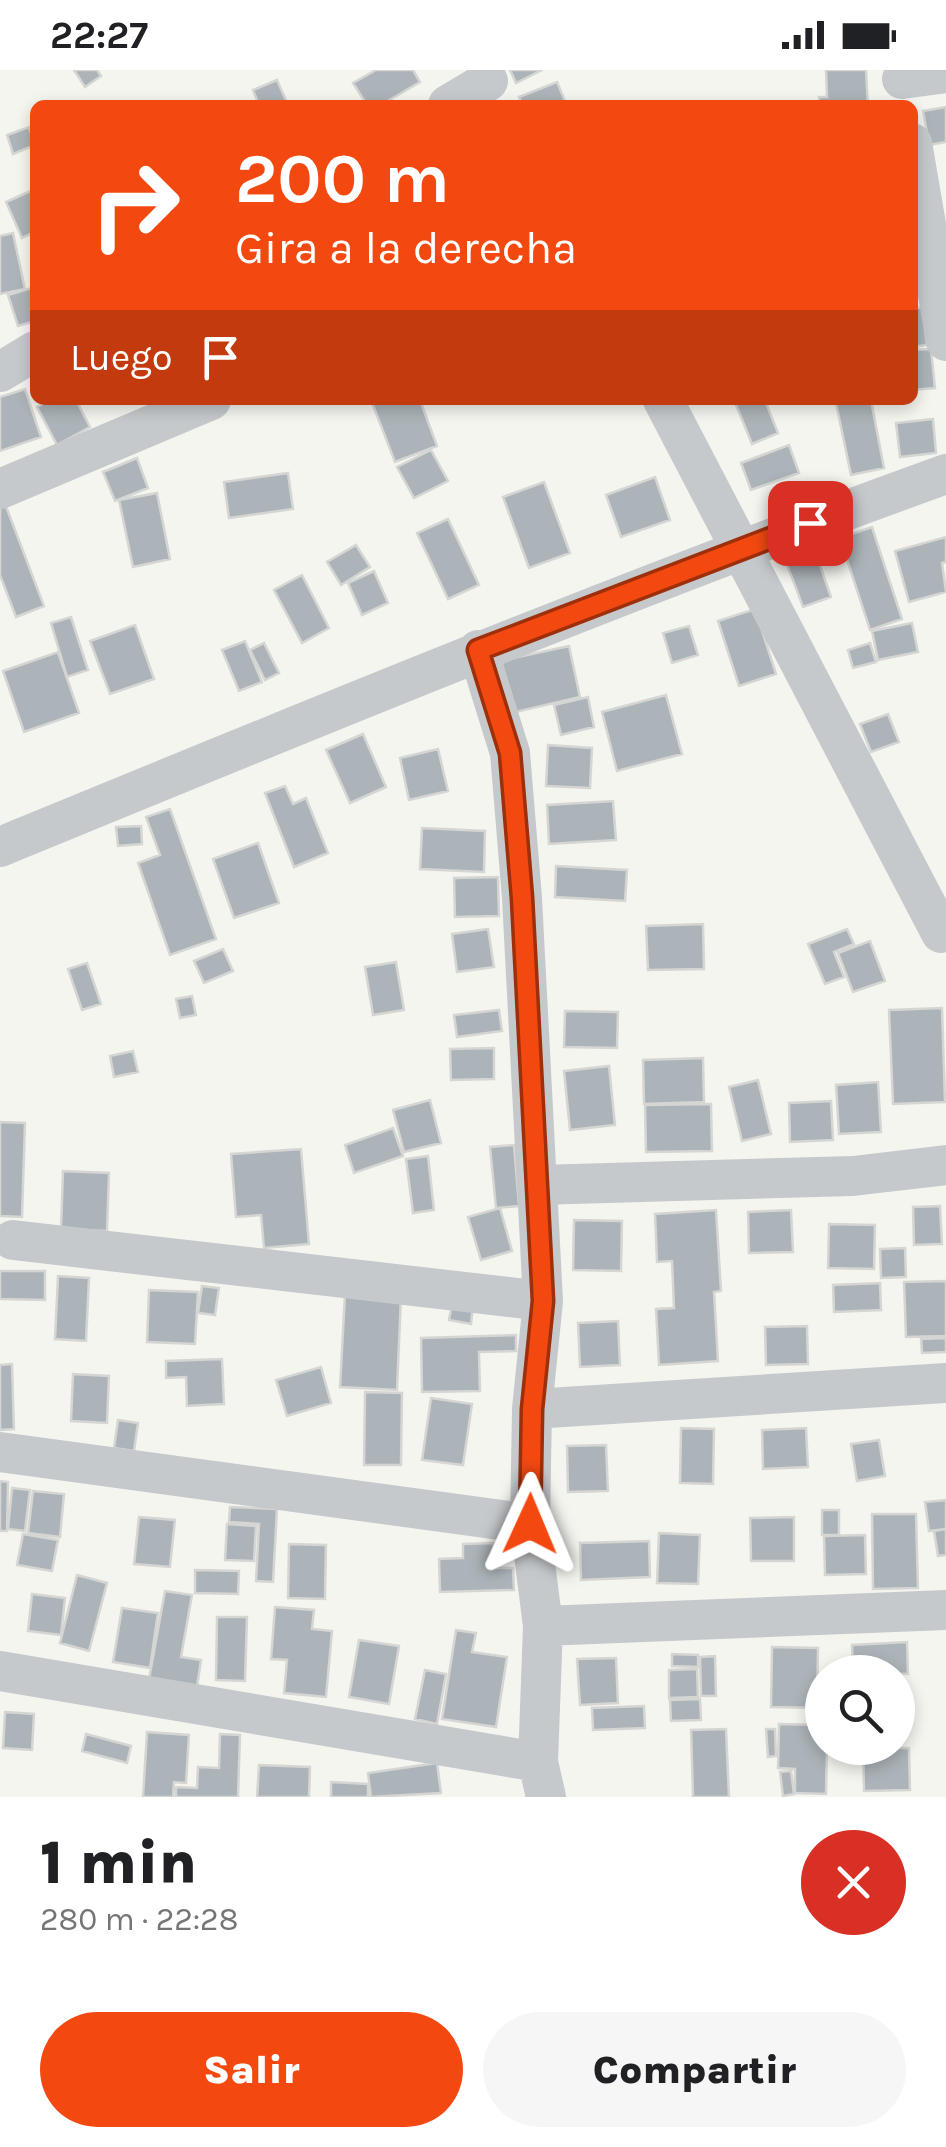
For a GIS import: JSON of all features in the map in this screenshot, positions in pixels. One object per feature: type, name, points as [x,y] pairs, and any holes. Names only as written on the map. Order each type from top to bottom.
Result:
[{"type":"street","points":[[903,85],[946,73]]},
{"type":"street","points":[[459,100],[491,85]]},
{"type":"street","points":[[918,178],[946,341]]},
{"type":"street","points":[[0,372],[30,354]]},
{"type":"street","points":[[3,482],[199,405]]},
{"type":"street","points":[[666,405],[941,932],[946,930]]},
{"type":"street","points":[[0,846],[478,650],[946,474]]},
{"type":"street","points":[[0,1672],[542,1780],[543,1626],[530,1524],[532,1409],[543,1301],[522,898],[510,753],[478,650]]},
{"type":"street","points":[[538,1185],[852,1176],[946,1165]]},
{"type":"street","points":[[13,1240],[543,1301]]},
{"type":"street","points":[[532,1409],[946,1383]]},
{"type":"street","points":[[0,1452],[530,1524]]},
{"type":"street","points":[[543,1626],[946,1610]]},
{"type":"building","points":[[74,70],[97,70],[101,76],[85,87]]},
{"type":"building","points":[[376,70],[413,70],[420,82],[389,100],[364,100],[353,83]]},
{"type":"building","points":[[510,70],[542,70],[516,83]]},
{"type":"building","points":[[826,70],[866,70],[868,100],[819,100],[827,97]]},
{"type":"building","points":[[277,80],[286,100],[257,100],[253,90]]},
{"type":"building","points":[[557,82],[565,100],[520,100],[519,97]]},
{"type":"building","points":[[946,107],[946,142],[929,145],[923,111]]},
{"type":"building","points":[[29,127],[30,147],[13,154],[7,135]]},
{"type":"building","points":[[30,191],[30,234],[22,238],[6,202]]},
{"type":"building","points":[[13,233],[25,289],[0,294],[0,236]]},
{"type":"building","points":[[30,288],[30,322],[18,326],[8,295]]},
{"type":"building","points":[[922,307],[927,345],[918,346],[918,308]]},
{"type":"building","points":[[931,349],[935,388],[918,389],[918,350]]},
{"type":"building","points":[[25,389],[41,437],[0,451],[0,397]]},
{"type":"building","points":[[79,405],[90,427],[57,445],[37,407]]},
{"type":"building","points":[[373,405],[422,405],[437,446],[395,462]]},
{"type":"building","points":[[736,405],[767,405],[778,433],[752,444]]},
{"type":"building","points":[[836,405],[872,405],[884,468],[851,475]]},
{"type":"building","points":[[933,419],[936,453],[900,457],[896,423]]},
{"type":"building","points":[[789,445],[799,473],[751,490],[741,463]]},
{"type":"building","points":[[431,450],[448,481],[414,498],[397,467]]},
{"type":"building","points":[[137,458],[148,488],[115,501],[103,472]]},
{"type":"building","points":[[288,473],[293,509],[229,518],[224,482]]},
{"type":"building","points":[[655,477],[670,520],[621,537],[606,495]]},
{"type":"building","points":[[544,482],[570,553],[529,568],[503,497]]},
{"type":"building","points":[[157,493],[170,559],[133,567],[119,500]]},
{"type":"building","points":[[4,501],[44,606],[16,617],[0,575],[0,502]]},
{"type":"building","points":[[448,519],[479,585],[448,599],[417,533]]},
{"type":"building","points":[[872,527],[902,619],[870,630],[840,538]]},
{"type":"building","points":[[946,537],[946,562],[942,563],[946,592],[909,602],[895,551]]},
{"type":"building","points":[[356,545],[370,567],[341,585],[327,562]]},
{"type":"building","points":[[814,548],[831,597],[803,607],[785,559]]},
{"type":"building","points":[[374,571],[388,603],[362,615],[348,583]]},
{"type":"building","points":[[302,575],[329,628],[302,643],[274,590]]},
{"type":"building","points":[[755,609],[776,674],[739,686],[718,621]]},
{"type":"building","points":[[71,617],[88,670],[67,677],[51,623]]},
{"type":"building","points":[[912,623],[918,652],[878,660],[872,631]]},
{"type":"building","points":[[135,625],[154,679],[110,694],[90,641]]},
{"type":"building","points":[[689,626],[698,655],[672,663],[663,633]]},
{"type":"building","points":[[245,641],[262,682],[239,691],[222,650]]},
{"type":"building","points":[[264,643],[279,673],[265,680],[250,650]]},
{"type":"building","points":[[870,643],[876,662],[853,668],[848,650]]},
{"type":"building","points":[[569,646],[580,697],[507,714],[495,662]]},
{"type":"building","points":[[58,652],[79,713],[24,732],[3,671]]},
{"type":"building","points":[[666,695],[682,754],[617,771],[602,712]]},
{"type":"building","points":[[588,697],[594,727],[561,735],[554,705]]},
{"type":"building","points":[[888,714],[899,742],[871,752],[860,724]]},
{"type":"building","points":[[363,734],[386,787],[350,803],[326,750]]},
{"type":"building","points":[[548,745],[592,748],[590,788],[546,786]]},
{"type":"building","points":[[438,749],[448,791],[409,800],[400,758]]},
{"type":"building","points":[[285,786],[293,804],[306,798],[328,853],[294,867],[265,793]]},
{"type":"building","points":[[613,801],[616,840],[549,844],[547,805]]},
{"type":"building","points":[[170,809],[216,939],[170,955],[138,863],[160,855],[146,817]]},
{"type":"building","points":[[141,826],[142,844],[118,846],[116,827]]},
{"type":"building","points":[[422,828],[485,831],[484,872],[420,869]]},
{"type":"building","points":[[258,843],[279,903],[234,918],[213,859]]},
{"type":"building","points":[[556,866],[627,870],[625,901],[555,897]]},
{"type":"building","points":[[498,877],[499,916],[455,917],[454,878]]},
{"type":"building","points":[[703,924],[704,969],[648,970],[646,926]]},
{"type":"building","points":[[488,929],[494,967],[457,972],[452,934]]},
{"type":"building","points":[[847,929],[854,944],[834,952],[844,977],[825,984],[808,944]]},
{"type":"building","points":[[870,941],[885,981],[853,992],[838,953]]},
{"type":"building","points":[[223,949],[233,971],[204,983],[194,961]]},
{"type":"building","points":[[396,962],[404,1010],[373,1015],[365,967]]},
{"type":"building","points":[[87,963],[101,1004],[82,1010],[68,969]]},
{"type":"building","points":[[192,996],[196,1015],[180,1018],[176,999]]},
{"type":"building","points":[[942,1008],[945,1102],[893,1104],[889,1010]]},
{"type":"building","points":[[499,1010],[502,1031],[457,1037],[454,1015]]},
{"type":"building","points":[[565,1011],[618,1012],[617,1048],[564,1047]]},
{"type":"building","points":[[494,1048],[494,1079],[451,1080],[450,1049]]},
{"type":"building","points":[[133,1051],[138,1072],[114,1077],[110,1056]]},
{"type":"building","points":[[703,1058],[704,1102],[644,1104],[643,1060]]},
{"type":"building","points":[[609,1066],[615,1125],[570,1130],[564,1071]]},
{"type":"building","points":[[758,1080],[771,1134],[742,1141],[729,1087]]},
{"type":"building","points":[[878,1082],[881,1132],[839,1134],[836,1085]]},
{"type":"building","points":[[430,1100],[441,1143],[404,1152],[393,1110]]},
{"type":"building","points":[[831,1101],[833,1140],[790,1142],[789,1103]]},
{"type":"building","points":[[711,1104],[712,1151],[646,1152],[645,1105]]},
{"type":"building","points":[[0,1122],[25,1123],[22,1217],[0,1216]]},
{"type":"building","points":[[393,1128],[403,1156],[354,1173],[345,1145]]},
{"type":"building","points":[[514,1145],[519,1206],[496,1208],[490,1147]]},
{"type":"building","points":[[301,1149],[309,1244],[264,1248],[261,1215],[236,1217],[231,1154]]},
{"type":"building","points":[[428,1156],[434,1210],[413,1213],[406,1159]]},
{"type":"building","points":[[63,1171],[109,1173],[107,1231],[61,1229]]},
{"type":"building","points":[[940,1206],[942,1244],[914,1245],[913,1207]]},
{"type":"building","points":[[500,1208],[512,1251],[481,1260],[468,1217]]},
{"type":"building","points":[[716,1210],[721,1291],[714,1292],[718,1361],[659,1365],[656,1309],[674,1308],[672,1261],[657,1262],[655,1214]]},
{"type":"building","points":[[791,1210],[793,1252],[749,1253],[748,1212]]},
{"type":"building","points":[[574,1220],[622,1221],[621,1271],[573,1270]]},
{"type":"building","points":[[829,1224],[875,1225],[874,1269],[828,1268]]},
{"type":"building","points":[[905,1248],[906,1277],[881,1278],[880,1249]]},
{"type":"building","points":[[0,1271],[45,1271],[45,1300],[0,1299]]},
{"type":"building","points":[[58,1276],[89,1278],[86,1341],[55,1339]]},
{"type":"building","points":[[946,1281],[946,1336],[906,1337],[904,1282]]},
{"type":"building","points":[[880,1283],[881,1310],[834,1312],[833,1285]]},
{"type":"building","points":[[202,1286],[219,1288],[215,1315],[198,1313]]},
{"type":"building","points":[[149,1290],[198,1292],[195,1344],[147,1342]]},
{"type":"building","points":[[345,1294],[401,1297],[397,1390],[340,1387]]},
{"type":"building","points":[[452,1304],[473,1307],[471,1324],[449,1320]]},
{"type":"building","points":[[618,1321],[620,1365],[580,1367],[578,1323]]},
{"type":"building","points":[[807,1326],[808,1364],[766,1365],[765,1327]]},
{"type":"building","points":[[516,1335],[516,1351],[479,1352],[480,1391],[422,1392],[421,1338]]},
{"type":"building","points":[[946,1338],[946,1352],[922,1353],[921,1339]]},
{"type":"building","points":[[222,1359],[224,1404],[187,1406],[186,1377],[166,1378],[166,1361]]},
{"type":"building","points":[[12,1364],[14,1429],[0,1430],[0,1365]]},
{"type":"building","points":[[321,1367],[331,1403],[287,1416],[276,1380]]},
{"type":"building","points":[[73,1374],[109,1376],[107,1423],[71,1421]]},
{"type":"building","points":[[365,1392],[402,1393],[401,1465],[364,1465]]},
{"type":"building","points":[[431,1398],[472,1404],[463,1465],[422,1460]]},
{"type":"building","points":[[118,1420],[138,1423],[134,1451],[114,1448]]},
{"type":"building","points":[[681,1428],[714,1429],[713,1484],[680,1483]]},
{"type":"building","points":[[806,1428],[808,1467],[763,1469],[762,1430]]},
{"type":"building","points":[[879,1440],[885,1476],[857,1481],[851,1444]]},
{"type":"building","points":[[606,1445],[608,1491],[568,1492],[567,1446]]},
{"type":"building","points":[[0,1481],[8,1482],[7,1531],[0,1531]]},
{"type":"building","points":[[12,1488],[30,1490],[25,1531],[8,1529]]},
{"type":"building","points":[[33,1491],[64,1494],[60,1537],[28,1533]]},
{"type":"building","points":[[946,1500],[946,1529],[929,1531],[925,1502]]},
{"type":"building","points":[[230,1507],[277,1509],[273,1582],[256,1581],[259,1524],[229,1522]]},
{"type":"building","points":[[822,1510],[839,1510],[839,1535],[822,1535]]},
{"type":"building","points":[[872,1514],[916,1514],[918,1588],[873,1589]]},
{"type":"building","points":[[139,1517],[175,1520],[170,1567],[134,1564]]},
{"type":"building","points":[[794,1517],[794,1561],[751,1561],[750,1518]]},
{"type":"building","points":[[227,1524],[256,1526],[254,1561],[225,1560]]},
{"type":"building","points":[[946,1529],[946,1555],[938,1556],[934,1531]]},
{"type":"building","points":[[659,1533],[700,1535],[698,1584],[657,1583]]},
{"type":"building","points":[[23,1534],[58,1540],[52,1571],[17,1565]]},
{"type":"building","points":[[865,1535],[866,1574],[825,1575],[824,1536]]},
{"type":"building","points":[[649,1541],[650,1577],[581,1580],[580,1543]]},
{"type":"building","points":[[494,1543],[495,1568],[513,1568],[514,1590],[440,1592],[439,1559],[463,1558],[463,1544]]},
{"type":"building","points":[[289,1544],[326,1545],[325,1599],[288,1598]]},
{"type":"building","points":[[195,1570],[239,1571],[238,1594],[195,1593]]},
{"type":"building","points":[[77,1575],[107,1583],[89,1651],[60,1643]]},
{"type":"building","points":[[165,1591],[192,1595],[181,1657],[201,1660],[197,1687],[149,1679]]},
{"type":"building","points":[[32,1594],[65,1598],[61,1635],[28,1631]]},
{"type":"building","points":[[275,1607],[314,1610],[312,1629],[332,1631],[326,1697],[284,1693],[287,1660],[271,1659]]},
{"type":"building","points":[[122,1608],[158,1613],[150,1668],[113,1662]]},
{"type":"building","points":[[217,1617],[247,1617],[245,1681],[216,1680]]},
{"type":"building","points":[[456,1630],[476,1633],[472,1652],[507,1657],[496,1727],[442,1719]]},
{"type":"building","points":[[359,1640],[399,1646],[389,1704],[349,1697]]},
{"type":"building","points":[[907,1642],[907,1655],[852,1655],[852,1645]]},
{"type":"building","points":[[772,1647],[818,1648],[818,1655],[805,1655],[805,1708],[771,1707]]},
{"type":"building","points":[[672,1654],[698,1655],[698,1667],[672,1666]]},
{"type":"building","points":[[715,1656],[716,1696],[701,1696],[700,1657]]},
{"type":"building","points":[[616,1658],[618,1703],[580,1705],[577,1659]]},
{"type":"building","points":[[697,1669],[698,1697],[669,1698],[669,1670]]},
{"type":"building","points":[[425,1670],[446,1674],[437,1724],[415,1719]]},
{"type":"building","points":[[700,1699],[701,1720],[671,1721],[670,1700]]},
{"type":"building","points":[[644,1706],[645,1728],[593,1730],[592,1708]]},
{"type":"building","points":[[5,1712],[34,1714],[32,1750],[3,1748]]},
{"type":"building","points":[[779,1724],[805,1725],[805,1765],[827,1765],[826,1794],[795,1793],[795,1769],[778,1768]]},
{"type":"building","points":[[726,1729],[729,1797],[693,1797],[691,1730]]},
{"type":"building","points":[[766,1729],[775,1729],[776,1756],[768,1757]]},
{"type":"building","points":[[147,1732],[189,1735],[186,1783],[174,1782],[173,1797],[143,1797]]},
{"type":"building","points":[[86,1734],[131,1746],[127,1763],[82,1751]]},
{"type":"building","points":[[220,1734],[240,1735],[238,1797],[176,1797],[176,1787],[197,1788],[198,1767],[219,1768]]},
{"type":"building","points":[[437,1763],[441,1793],[371,1797],[368,1773]]},
{"type":"building","points":[[259,1765],[310,1767],[309,1797],[257,1797]]},
{"type":"building","points":[[863,1765],[909,1765],[910,1790],[864,1791]]},
{"type":"building","points":[[791,1771],[794,1794],[783,1796],[780,1772]]},
{"type":"building","points":[[331,1782],[368,1784],[368,1797],[331,1797]]},
{"type":"route","points":[[530,1524],[532,1409],[543,1301],[522,898],[510,753],[478,650],[810,523]]}]
